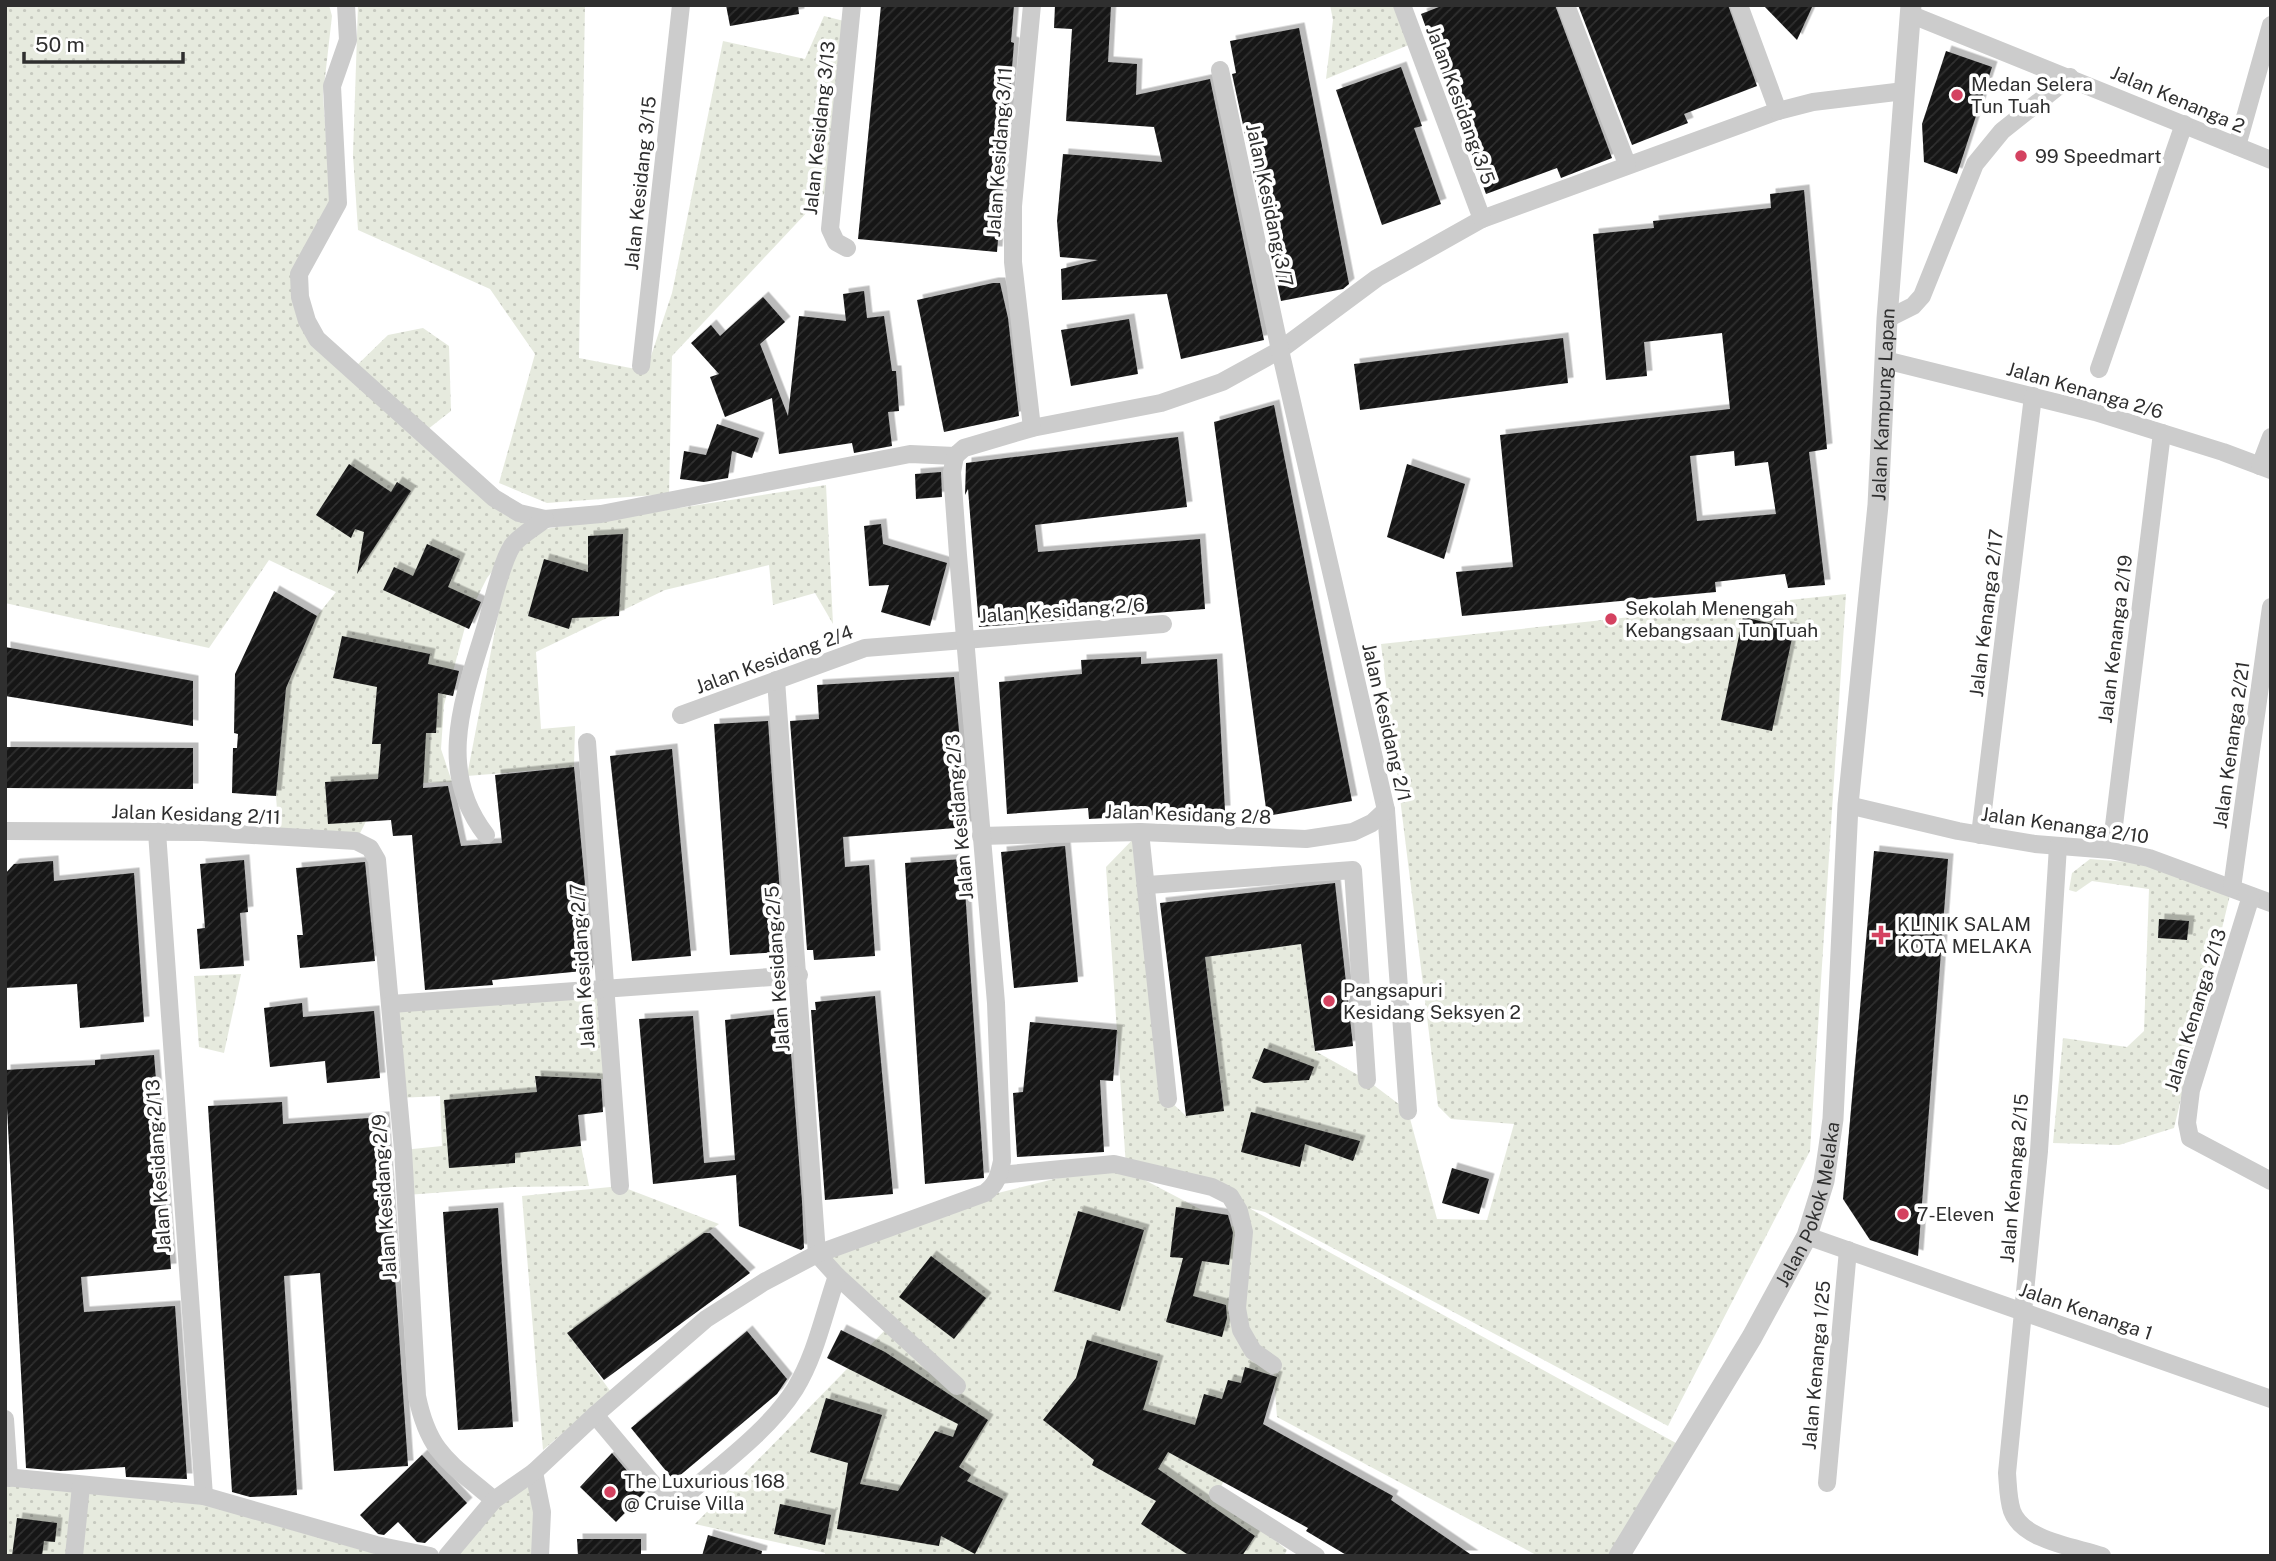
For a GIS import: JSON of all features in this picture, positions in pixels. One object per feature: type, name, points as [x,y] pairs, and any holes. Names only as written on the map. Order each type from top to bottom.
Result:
[{"type":"street","points":[[346,5],[348,40],[332,86],[338,203],[299,274],[299,297],[307,321],[317,339],[494,498],[519,513],[545,519],[601,514],[910,454],[954,456],[964,449],[1032,428],[1191,394],[1248,370],[1280,350],[1377,278],[1482,219],[1778,111],[1813,102],[1904,91]]},
{"type":"street","name":"Jalan Kesidang 3/15","points":[[641,366],[681,5]]},
{"type":"street","name":"Jalan Kesidang 3/13","points":[[847,248],[836,242],[830,229],[852,5]]},
{"type":"street","name":"Jalan Kesidang 3/11","points":[[1032,5],[1013,206],[1013,261],[1032,428]]},
{"type":"street","name":"Jalan Kesidang 3/5","points":[[1402,5],[1482,219]]},
{"type":"street","points":[[1566,5],[1627,164]]},
{"type":"street","points":[[1739,5],[1778,111]]},
{"type":"street","name":"Jalan Kenanga 2","points":[[1912,10],[2271,160]]},
{"type":"street","name":"Jalan Kampung Lapan","points":[[1848,805],[1878,505],[1887,319],[1912,10]]},
{"type":"street","points":[[2237,146],[2271,25]]},
{"type":"street","name":"Jalan Kesidang 3/7","points":[[1220,70],[1280,350]]},
{"type":"street","points":[[1887,319],[1913,306],[1922,296],[1975,164],[1987,145],[2070,77]]},
{"type":"street","points":[[2099,369],[2184,124]]},
{"type":"street","name":"Jalan Kesidang 2/1","points":[[1280,350],[1386,810],[1408,1111]]},
{"type":"street","name":"Jalan Kenanga 2/6","points":[[1885,360],[2033,396],[2162,433],[2265,468]]},
{"type":"street","name":"Jalan Kenanga 2/17","points":[[1980,835],[2033,396]]},
{"type":"street","name":"Jalan Kenanga 2/19","points":[[2110,850],[2162,433]]},
{"type":"street","points":[[2265,468],[2271,437]]},
{"type":"street","name":"Jalan Kesidang 2/3","points":[[954,456],[952,472],[996,1003],[1002,1161],[999,1175]]},
{"type":"street","points":[[486,835],[470,815],[460,784],[456,751],[461,714],[492,603],[512,546],[545,519]]},
{"type":"street","name":"Jalan Kenanga 2/21","points":[[2232,888],[2271,607]]},
{"type":"street","name":"Jalan Kesidang 2/6","points":[[965,638],[1163,624]]},
{"type":"street","name":"Jalan Kesidang 2/4","points":[[681,715],[865,648],[965,638]]},
{"type":"street","name":"Jalan Kesidang 2/5","points":[[776,680],[817,1254]]},
{"type":"street","name":"Jalan Kesidang 2/7","points":[[587,742],[620,1186]]},
{"type":"street","name":"Jalan Kenanga 2/10","points":[[1848,805],[1980,835],[2110,850],[2149,858],[2271,903]]},
{"type":"street","name":"Jalan Pokok Melaka","points":[[1619,1556],[1752,1337],[1807,1237],[1824,1181],[1833,1119],[1848,805]]},
{"type":"street","name":"Jalan Kesidang 2/8","points":[[981,836],[1140,832],[1306,839],[1331,837],[1372,823],[1386,810]]},
{"type":"street","name":"Jalan Kesidang 2/11","points":[[5,831],[157,832],[356,841],[370,848],[377,860]]},
{"type":"street","name":"Jalan Kesidang 2/13","points":[[157,832],[204,1496]]},
{"type":"street","points":[[1140,832],[1148,885],[1168,1098]]},
{"type":"street","name":"Jalan Kenanga 2/15","points":[[2058,846],[2039,1151],[2007,1473],[2012,1513],[2022,1526],[2034,1534],[2102,1556]]},
{"type":"street","name":"Jalan Kesidang 2/9","points":[[377,860],[391,1004],[417,1396],[422,1425],[434,1448],[494,1500]]},
{"type":"street","points":[[1148,885],[1353,870],[1367,1080]]},
{"type":"street","name":"Jalan Kenanga 2/13","points":[[2251,896],[2191,1090],[2187,1123],[2190,1138],[2271,1181]]},
{"type":"street","points":[[391,1004],[799,975]]},
{"type":"street","points":[[447,1556],[494,1500],[534,1472],[706,1319],[764,1282],[817,1254],[985,1193],[994,1185],[999,1175],[1114,1164],[1212,1187],[1230,1196],[1239,1211],[1244,1232],[1237,1308],[1241,1330],[1253,1351],[1273,1365]]},
{"type":"street","name":"Jalan Kenanga 1","points":[[1807,1237],[2271,1399]]},
{"type":"street","name":"Jalan Kenanga 1/25","points":[[1827,1483],[1848,1250]]},
{"type":"street","points":[[817,1254],[837,1276],[957,1386]]},
{"type":"street","points":[[595,1415],[658,1490],[668,1498],[677,1499],[686,1495],[756,1432],[793,1391],[804,1371],[837,1276]]},
{"type":"street","points":[[5,1419],[7,1478],[204,1496],[376,1545],[430,1556]]},
{"type":"street","points":[[534,1472],[542,1512],[540,1556]]},
{"type":"street","points":[[74,1556],[81,1486]]},
{"type":"street","points":[[1218,1494],[1316,1556]]},
{"type":"shaded area","points":[[5,5],[329,5],[332,16],[323,95],[332,219],[299,274],[317,339],[352,370],[388,335],[423,328],[449,346],[451,411],[423,433],[494,498],[545,519],[532,531],[826,485],[833,624],[815,593],[773,605],[769,565],[665,590],[536,652],[541,729],[575,726],[574,767],[467,776],[511,547],[487,578],[468,616],[444,705],[441,749],[452,782],[385,784],[356,841],[279,837],[276,796],[286,688],[317,616],[336,592],[269,560],[209,648],[5,603]]},
{"type":"shaded area","points":[[358,5],[585,5],[579,358],[646,371],[672,293],[723,41],[805,59],[824,16],[848,22],[825,193],[672,356],[669,494],[547,503],[499,483],[535,354],[490,289],[358,230],[353,155]]},
{"type":"shaded area","points":[[1330,5],[1404,5],[1416,42],[1326,79],[1333,20]]},
{"type":"shaded area","points":[[1846,594],[1810,1151],[1668,1426],[1265,1212],[1249,1208],[1685,1448],[1619,1556],[1538,1556],[1277,1417],[1273,1367],[1218,1494],[1287,1550],[1284,1556],[825,1556],[825,1553],[695,1524],[890,1325],[817,1254],[950,1205],[1114,1164],[1242,1231],[1244,1206],[1126,1167],[1106,867],[1140,832],[1168,1099],[1186,1116],[1224,1110],[1205,957],[1301,944],[1315,1051],[1367,1080],[1408,1111],[1437,1219],[1487,1220],[1514,1124],[1451,1119],[1438,1106],[1381,644]]},
{"type":"shaded area","points":[[2090,859],[2152,864],[2230,895],[2174,1128],[2119,1145],[2053,1143],[2063,1038],[2127,1047],[2144,1031],[2149,889],[2092,881],[2076,892],[2069,890],[2072,873]]},
{"type":"shaded area","points":[[241,974],[224,1053],[199,1047],[194,976]]},
{"type":"shaded area","points":[[605,988],[605,1079],[535,1077],[543,1150],[581,1146],[589,1186],[513,1187],[406,1195],[403,1150],[442,1146],[440,1096],[398,1098],[391,1004]]},
{"type":"shaded area","points":[[620,1186],[719,1224],[568,1333],[611,1392],[543,1450],[522,1196]]},
{"type":"shaded area","points":[[534,1472],[539,1556],[449,1556]]},
{"type":"shaded area","points":[[5,1486],[81,1486],[204,1496],[376,1545],[375,1556],[5,1556]]},
{"type":"building","points":[[726,5],[798,5],[799,14],[730,26]]},
{"type":"building","points":[[881,5],[1014,5],[1011,42],[1014,43],[997,252],[858,239]]},
{"type":"building","points":[[1055,5],[1111,5],[1108,62],[1137,64],[1136,95],[1210,79],[1264,340],[1181,359],[1167,294],[1062,300],[1061,269],[1098,260],[1060,257],[1057,221],[1063,154],[1162,162],[1154,127],[1066,121],[1072,29],[1054,28]]},
{"type":"building","points":[[1444,5],[1555,5],[1612,158],[1561,178],[1557,168],[1486,194],[1421,14]]},
{"type":"building","points":[[1578,5],[1728,5],[1757,86],[1684,114],[1688,123],[1632,145]]},
{"type":"building","points":[[1763,5],[1813,5],[1797,40]]},
{"type":"building","points":[[1299,28],[1349,284],[1343,289],[1281,301],[1232,74],[1236,73],[1230,41]]},
{"type":"building","name":"Medan Selera Tun Tuah","points":[[1946,51],[1992,67],[1957,174],[1924,162],[1922,124]]},
{"type":"building","points":[[1401,67],[1422,126],[1414,128],[1441,204],[1382,225],[1336,90]]},
{"type":"building","points":[[1804,190],[1827,449],[1809,452],[1825,585],[1788,588],[1785,574],[1715,582],[1716,592],[1462,616],[1456,572],[1513,567],[1500,435],[1730,409],[1722,333],[1644,342],[1647,376],[1606,380],[1593,234],[1654,228],[1653,221],[1771,208],[1770,194]],"holes":[[[1734,451],[1735,466],[1768,462],[1776,514],[1697,521],[1690,456]]]},
{"type":"building","points":[[1000,283],[1008,318],[1019,416],[944,432],[917,300]]},
{"type":"building","points":[[864,291],[867,318],[884,316],[892,371],[896,371],[899,411],[888,412],[892,446],[854,453],[852,443],[779,454],[772,398],[725,417],[710,377],[719,374],[691,343],[711,325],[720,336],[763,297],[785,322],[760,344],[788,416],[799,316],[846,321],[843,294]]},
{"type":"building","points":[[1129,319],[1138,374],[1071,386],[1061,330]]},
{"type":"building","points":[[1563,338],[1568,383],[1360,410],[1354,364]]},
{"type":"building","points":[[1274,405],[1352,801],[1267,816],[1214,422]]},
{"type":"building","points":[[717,424],[759,438],[752,458],[732,451],[728,478],[704,482],[680,479],[684,451],[706,455]]},
{"type":"building","points":[[1178,437],[1187,507],[1035,525],[1038,552],[1200,539],[1205,609],[979,627],[968,489],[965,495],[966,463]]},
{"type":"building","points":[[349,464],[391,492],[397,482],[411,491],[357,574],[364,532],[355,529],[351,538],[316,515]]},
{"type":"building","points":[[1407,464],[1465,484],[1444,559],[1387,537]]},
{"type":"building","points":[[941,472],[942,497],[916,499],[915,474]]},
{"type":"building","points":[[881,524],[883,544],[947,563],[930,626],[881,612],[889,585],[869,586],[864,526]]},
{"type":"building","points":[[623,534],[619,616],[572,618],[569,629],[528,616],[544,559],[588,572],[588,536]]},
{"type":"building","points":[[427,544],[460,559],[448,587],[481,602],[469,629],[383,590],[394,567],[413,576]]},
{"type":"building","points":[[274,591],[317,616],[286,688],[276,796],[232,793],[233,748],[237,748],[238,734],[234,733],[235,674]]},
{"type":"building","points":[[1743,617],[1794,629],[1772,731],[1721,720]]},
{"type":"building","points":[[342,636],[430,654],[428,664],[459,671],[453,696],[438,693],[436,733],[426,733],[423,788],[448,786],[461,846],[502,843],[495,775],[574,767],[593,970],[492,980],[493,985],[425,990],[412,835],[393,836],[391,820],[328,824],[325,782],[378,779],[381,744],[372,744],[377,687],[333,678]]},
{"type":"building","points":[[5,647],[193,681],[193,726],[5,696]]},
{"type":"building","points":[[1141,657],[1141,664],[1217,659],[1225,811],[1089,819],[1088,808],[1007,814],[999,682],[1082,674],[1081,660]]},
{"type":"building","points":[[954,677],[968,827],[843,837],[845,867],[869,865],[875,956],[814,960],[813,950],[807,950],[790,721],[819,719],[817,685]]},
{"type":"building","points":[[768,721],[784,952],[730,955],[714,724]]},
{"type":"building","points":[[5,747],[193,748],[193,789],[5,788]]},
{"type":"building","points":[[672,749],[691,956],[632,961],[610,756]]},
{"type":"building","points":[[1065,846],[1078,982],[1014,988],[1001,852]]},
{"type":"building","points":[[1874,851],[1948,859],[1918,1256],[1870,1240],[1843,1199]]},
{"type":"building","points":[[963,859],[984,1178],[925,1184],[905,863]]},
{"type":"building","points":[[244,860],[248,912],[240,913],[244,966],[200,969],[197,929],[205,928],[200,864]]},
{"type":"building","points":[[53,861],[54,881],[134,873],[144,1022],[80,1028],[77,984],[5,988],[5,874],[14,864]]},
{"type":"building","points":[[365,862],[375,961],[300,968],[297,935],[303,935],[296,868]]},
{"type":"building","name":"Pangsapuri Kesidang Seksyen 2","points":[[1335,883],[1353,1046],[1315,1051],[1301,944],[1205,957],[1224,1111],[1186,1116],[1160,903]]},
{"type":"building","points":[[2159,919],[2189,921],[2187,940],[2158,938]]},
{"type":"building","points":[[875,996],[893,1194],[825,1200],[811,1010],[816,1010],[815,1002]]},
{"type":"building","points":[[302,1003],[303,1017],[374,1011],[380,1078],[327,1083],[325,1061],[270,1067],[264,1008]]},
{"type":"building","points":[[788,1013],[802,1202],[804,1248],[801,1250],[739,1226],[736,1175],[653,1184],[639,1019],[693,1016],[704,1163],[735,1160],[725,1020]]},
{"type":"building","points":[[1030,1022],[1117,1030],[1113,1081],[1100,1080],[1104,1152],[1017,1157],[1013,1093],[1023,1092]]},
{"type":"building","points":[[1264,1048],[1314,1067],[1309,1080],[1264,1083],[1252,1078]]},
{"type":"building","points":[[154,1055],[171,1269],[81,1277],[84,1312],[175,1306],[187,1479],[126,1477],[125,1467],[61,1471],[26,1468],[5,1070],[95,1065],[95,1060]]},
{"type":"building","points":[[535,1076],[601,1079],[603,1112],[578,1115],[581,1146],[515,1153],[515,1163],[449,1168],[444,1100],[537,1092]]},
{"type":"building","points":[[282,1102],[283,1124],[384,1117],[408,1466],[334,1471],[320,1273],[284,1276],[297,1495],[250,1497],[232,1492],[208,1106]]},
{"type":"building","points":[[1251,1112],[1360,1141],[1353,1161],[1305,1144],[1300,1167],[1241,1152]]},
{"type":"building","points":[[1452,1168],[1489,1179],[1479,1214],[1442,1203]]},
{"type":"building","points":[[1176,1207],[1228,1215],[1233,1233],[1229,1265],[1202,1261],[1193,1296],[1226,1305],[1227,1318],[1222,1337],[1166,1322],[1183,1258],[1170,1257]]},
{"type":"building","points":[[498,1208],[513,1427],[458,1430],[443,1212]]},
{"type":"building","points":[[1078,1211],[1144,1230],[1120,1311],[1054,1291]]},
{"type":"building","points":[[704,1233],[710,1233],[750,1273],[604,1380],[567,1333]]},
{"type":"building","points":[[931,1256],[986,1298],[954,1339],[899,1297]]},
{"type":"building","points":[[841,1330],[885,1352],[988,1420],[959,1467],[971,1475],[967,1481],[1003,1499],[975,1554],[941,1536],[939,1546],[837,1529],[848,1463],[810,1452],[826,1398],[882,1415],[860,1484],[898,1491],[935,1431],[953,1437],[958,1424],[827,1358]]},
{"type":"building","points":[[747,1331],[787,1379],[777,1394],[678,1477],[671,1477],[631,1428]]},
{"type":"building","points":[[1087,1340],[1158,1361],[1143,1410],[1195,1425],[1204,1394],[1222,1399],[1228,1380],[1241,1383],[1245,1367],[1277,1377],[1263,1424],[1393,1496],[1391,1500],[1473,1556],[1348,1556],[1306,1531],[1308,1528],[1168,1452],[1158,1469],[1255,1536],[1242,1556],[1190,1556],[1141,1524],[1156,1501],[1092,1465],[1094,1460],[1043,1420],[1076,1378]]},
{"type":"building","points":[[612,1453],[645,1492],[616,1522],[580,1487]]},
{"type":"building","points":[[422,1455],[467,1503],[425,1543],[417,1542],[398,1522],[384,1535],[378,1534],[360,1515]]},
{"type":"building","points":[[780,1504],[831,1515],[825,1545],[774,1534]]},
{"type":"building","points":[[17,1518],[57,1523],[55,1542],[44,1541],[42,1556],[12,1556]]},
{"type":"building","points":[[708,1535],[762,1551],[761,1556],[702,1556]]},
{"type":"building","points":[[577,1539],[641,1539],[641,1556],[578,1556]]},
{"type":"place","name":"Medan Selera Tun Tuah","points":[[1957,95]]},
{"type":"place","name":"99 Speedmart","points":[[2021,156]]},
{"type":"place","name":"Sekolah Menengah Kebangsaan Tun Tuah","points":[[1611,619]]},
{"type":"place","name":"KLINIK SALAM KOTA MELAKA","points":[[1881,935]]},
{"type":"place","name":"Pangsapuri Kesidang Seksyen 2","points":[[1329,1001]]},
{"type":"place","name":"7-Eleven","points":[[1903,1214]]},
{"type":"place","name":"The Luxurious 168 @ Cruise Villa","points":[[610,1492]]}]
